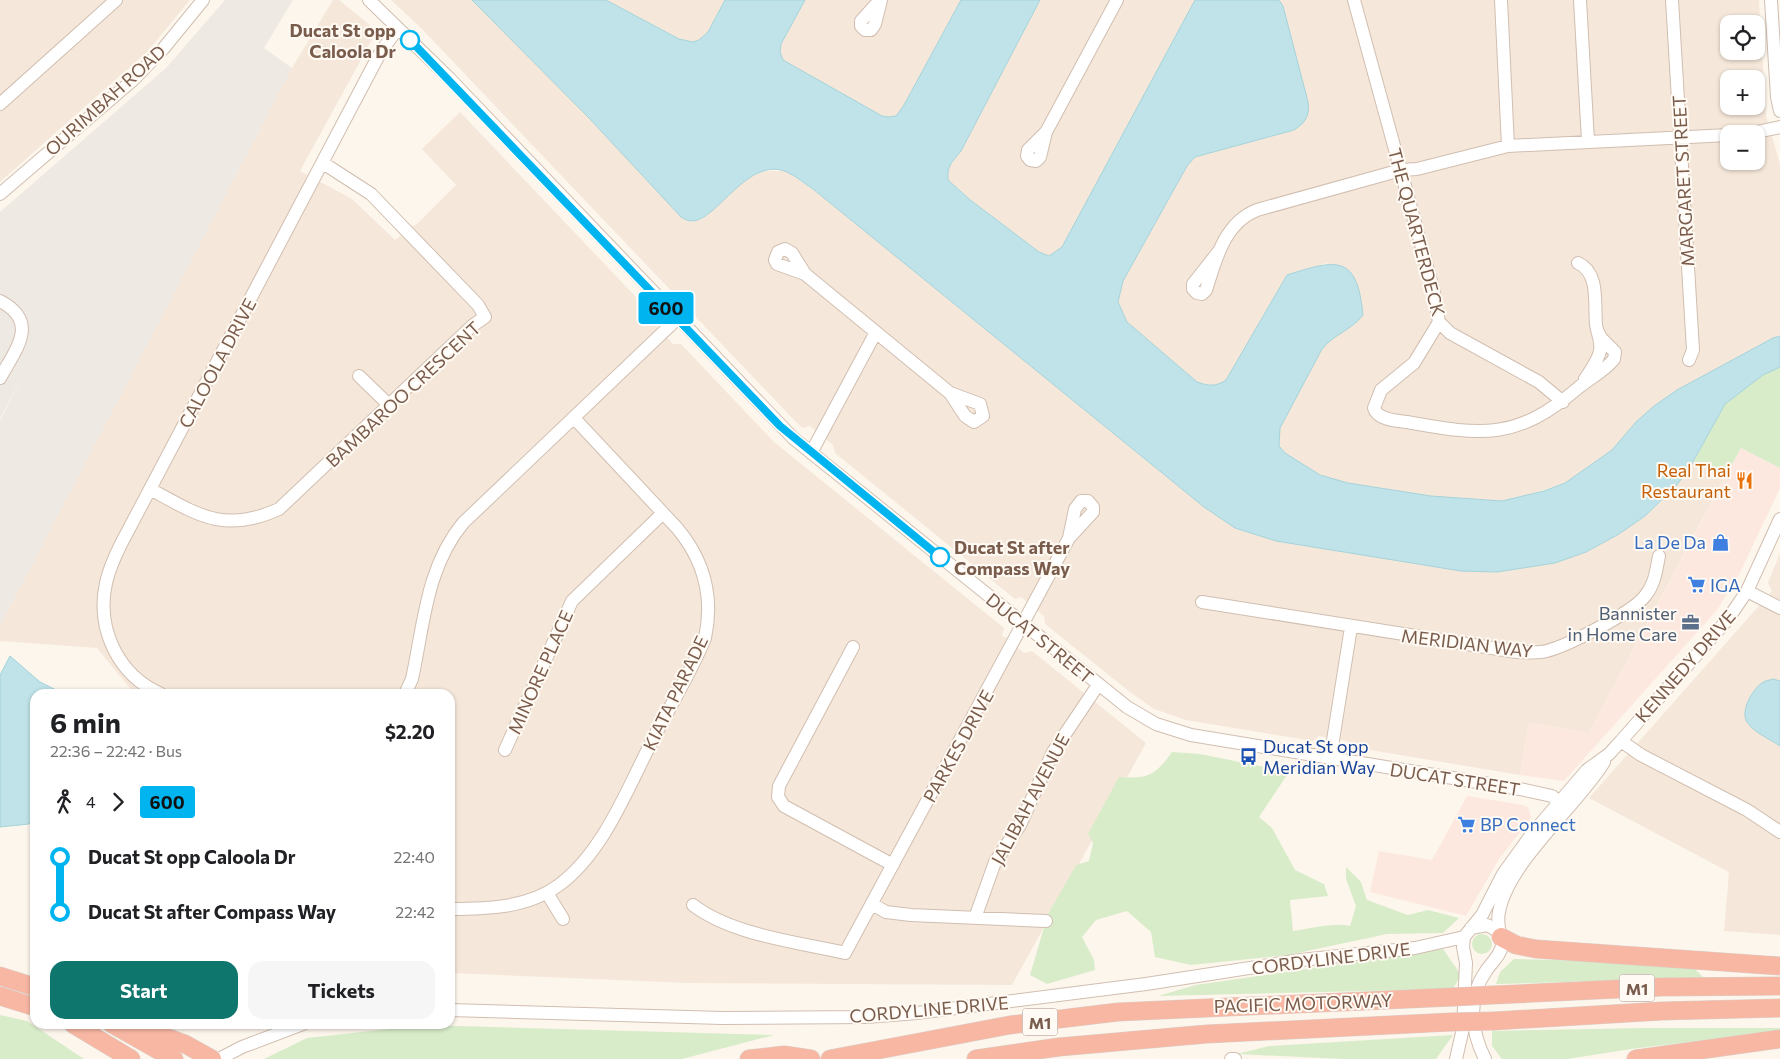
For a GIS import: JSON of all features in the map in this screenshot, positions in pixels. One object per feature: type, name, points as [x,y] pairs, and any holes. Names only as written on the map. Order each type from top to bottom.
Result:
[{"type":"highway","points":[[1501,936],[1516,945],[1536,949],[1780,966]]},
{"type":"highway","points":[[0,976],[30,985]]},
{"type":"highway","name":"PACIFIC MOTORWAY","points":[[830,1059],[1002,1027],[1118,1012],[1661,987],[1780,986]]},
{"type":"highway","points":[[0,996],[30,1005]]},
{"type":"highway","name":"PACIFIC MOTORWAY","points":[[976,1059],[1059,1047],[1207,1034],[1662,1011],[1780,1008]]},
{"type":"highway","points":[[81,1029],[131,1059]]},
{"type":"highway","points":[[109,1029],[154,1059]]},
{"type":"highway","points":[[121,1029],[174,1059]]},
{"type":"highway","points":[[143,1029],[185,1044],[212,1059]]},
{"type":"highway","points":[[1636,1059],[1780,1039]]},
{"type":"highway","points":[[749,1059],[784,1055],[811,1059]]},
{"type":"street","points":[[0,104],[116,0]]},
{"type":"street","name":"OURIMBAH ROAD","points":[[0,194],[133,80],[163,49],[203,0]]},
{"type":"street","name":"DUCAT STREET","points":[[369,0],[449,78],[780,426],[1023,625],[1140,716],[1168,729],[1520,789],[1552,796],[1563,806]]},
{"type":"street","points":[[1046,132],[1117,0]]},
{"type":"street","name":"THE QUARTERDECK","points":[[1354,0],[1434,288],[1439,322],[1462,341],[1543,384],[1563,402]]},
{"type":"street","points":[[1501,0],[1508,146]]},
{"type":"street","points":[[1580,0],[1588,141]]},
{"type":"street","name":"MARGARET STREET","points":[[1672,0],[1693,350],[1689,360]]},
{"type":"street","points":[[1771,0],[1780,111]]},
{"type":"street","points":[[1778,0],[1780,12]]},
{"type":"street","name":"CALOOLA DRIVE","points":[[153,689],[136,678],[120,662],[108,636],[103,612],[108,574],[121,544],[384,46],[398,28]]},
{"type":"street","points":[[1765,132],[1779,130]]},
{"type":"street","points":[[1219,251],[1235,222],[1246,214],[1401,170],[1417,169],[1508,146],[1720,135]]},
{"type":"street","name":"BAMBAROO CRESCENT","points":[[150,489],[205,518],[230,522],[256,519],[279,509],[472,326],[485,317],[478,305],[371,194],[323,163]]},
{"type":"street","points":[[1439,322],[1414,363],[1381,390],[1374,408],[1378,414],[1416,424],[1469,432],[1506,430],[1529,423],[1563,402],[1615,358],[1615,352],[1601,339],[1597,330],[1592,279],[1587,269],[1578,263]]},
{"type":"street","points":[[805,274],[950,393]]},
{"type":"street","points":[[0,301],[18,314],[22,322],[22,332],[0,378]]},
{"type":"street","points":[[407,689],[412,679],[435,569],[451,538],[463,523],[678,319]]},
{"type":"street","points":[[811,453],[876,332]]},
{"type":"street","points":[[359,376],[389,405]]},
{"type":"street","name":"KIATA PARADE","points":[[455,909],[484,909],[510,905],[547,893],[560,885],[580,866],[594,849],[705,638],[708,602],[701,568],[686,538],[574,418]]},
{"type":"street","name":"MINORE PLACE","points":[[505,750],[572,601],[663,513]]},
{"type":"street","name":"KENNEDY DRIVE","points":[[1501,936],[1498,913],[1504,897],[1530,854],[1588,770],[1609,754],[1708,644],[1747,591],[1780,519]]},
{"type":"street","name":"PARKES DRIVE","points":[[693,905],[709,917],[752,931],[845,953],[1023,625],[1068,538]]},
{"type":"street","name":"MERIDIAN WAY","points":[[1202,602],[1517,652],[1542,652],[1560,646],[1626,612],[1645,597],[1654,581],[1659,556]]},
{"type":"street","points":[[1747,591],[1780,608]]},
{"type":"street","points":[[1330,758],[1351,627]]},
{"type":"street","points":[[853,647],[779,786],[778,797],[784,806],[893,865]]},
{"type":"street","name":"JALIBAH AVENUE","points":[[975,918],[995,862],[1020,825],[1053,752],[1098,685]]},
{"type":"street","points":[[1621,741],[1641,755],[1747,810],[1780,832]]},
{"type":"street","name":"KENNEDY DRIVE","points":[[1468,932],[1482,915],[1511,862],[1563,806]]},
{"type":"street","points":[[547,893],[563,919]]},
{"type":"street","points":[[872,904],[886,912],[1046,921]]},
{"type":"street","name":"CORDYLINE DRIVE","points":[[455,1010],[722,1018],[858,1017],[917,1014],[1146,984],[1301,960],[1415,948],[1468,932],[1482,924],[1487,925],[1501,936]]},
{"type":"street","points":[[1456,1059],[1463,1028],[1466,963],[1463,947],[1468,932]]},
{"type":"street","points":[[1484,1059],[1473,1029],[1475,999],[1482,977],[1502,948],[1501,936]]},
{"type":"street","points":[[219,1059],[242,1047],[290,1029]]},
{"type":"shaded area","points":[[0,0],[190,0],[148,51],[0,182]]},
{"type":"shaded area","points":[[225,0],[293,0],[264,48],[292,68],[0,626],[0,421],[26,370],[0,419],[0,212],[166,68]]},
{"type":"shaded area","points":[[333,0],[339,0],[371,26],[374,36],[300,171],[352,199],[395,240],[419,222],[456,185],[422,149],[460,112],[653,315],[653,322],[673,344],[681,344],[774,442],[1004,628],[1002,635],[1024,653],[1032,651],[1146,743],[1012,985],[688,983],[455,973],[455,689],[131,689],[97,648],[0,641],[0,626],[292,68]]},
{"type":"shaded area","points":[[391,0],[472,0],[589,118],[681,217],[691,222],[702,219],[745,180],[763,171],[786,171],[813,189],[1204,507],[1235,528],[1276,541],[1461,571],[1497,572],[1555,563],[1586,552],[1619,534],[1645,516],[1662,500],[1694,461],[1725,477],[1589,733],[1529,723],[1520,775],[1352,747],[1347,741],[1319,736],[1313,741],[1186,720],[1154,709],[1045,624],[1044,616],[1021,597],[1015,599],[835,453],[833,445],[810,426],[803,428],[795,421],[421,28]]},
{"type":"shaded area","points":[[606,0],[725,0],[708,32],[699,40],[693,42],[679,39]]},
{"type":"shaded area","points":[[805,0],[961,0],[904,105],[896,116],[889,117],[882,116],[783,61],[780,52],[781,44]]},
{"type":"shaded area","points":[[1040,0],[1195,0],[1062,247],[1049,256],[1039,252],[969,199],[948,180],[947,170],[951,161],[961,151]]},
{"type":"shaded area","points":[[1279,0],[1759,0],[1760,15],[1720,15],[1720,60],[1763,60],[1763,70],[1720,70],[1720,115],[1765,115],[1765,99],[1766,116],[1780,164],[1780,336],[1677,390],[1636,422],[1612,450],[1565,483],[1522,497],[1502,501],[1431,496],[1348,483],[1320,475],[1285,453],[1279,446],[1280,428],[1322,349],[1330,338],[1356,324],[1327,263],[1287,275],[1226,380],[1219,385],[1208,386],[1197,382],[1127,322],[1118,302],[1123,281],[1187,166],[1195,157],[1294,130],[1283,6]]},
{"type":"shaded area","points":[[1741,448],[1780,468],[1780,488],[1738,577],[1717,610],[1564,781],[1520,775],[1529,723],[1589,733]]},
{"type":"shaded area","points":[[1780,553],[1780,681],[1773,679],[1746,721],[1753,729],[1780,746],[1780,935],[1724,931],[1729,872],[1589,798],[1772,591],[1768,583]]},
{"type":"shaded area","points":[[1467,796],[1523,805],[1528,807],[1531,818],[1499,859],[1466,916],[1370,892],[1379,851],[1432,860]]},
{"type":"green space","points":[[1780,367],[1780,468],[1741,448],[1725,477],[1694,461],[1725,404],[1763,375]]},
{"type":"green space","points":[[1172,752],[1200,754],[1289,772],[1259,817],[1272,828],[1295,870],[1324,884],[1328,896],[1290,900],[1293,931],[1329,925],[1350,926],[1356,906],[1346,879],[1346,867],[1361,882],[1367,900],[1408,915],[1428,910],[1459,918],[1443,933],[1387,934],[1288,955],[1191,965],[1155,957],[1151,932],[1127,911],[1096,920],[1082,937],[1094,960],[1095,970],[1047,984],[1030,975],[1048,914],[1076,865],[1089,861],[1093,843],[1088,834],[1119,777],[1137,777],[1150,774],[1161,766]]},
{"type":"green space","points":[[1482,934],[1489,937],[1492,944],[1489,951],[1482,954],[1475,951],[1472,944],[1475,937]]},
{"type":"green space","points":[[1443,949],[1461,975],[1453,989],[1158,996],[1196,985]]},
{"type":"green space","points":[[1514,959],[1593,961],[1695,969],[1704,978],[1496,984],[1500,972]]},
{"type":"green space","points":[[0,1015],[27,1021],[30,1023],[30,1029],[39,1029],[84,1059],[0,1059]]},
{"type":"green space","points":[[455,1026],[774,1035],[682,1059],[264,1059],[307,1038],[389,1029],[455,1029]]},
{"type":"green space","points":[[1780,1028],[1780,1031],[1631,1049],[1567,1059],[1502,1059],[1492,1046],[1492,1031]]},
{"type":"green space","points":[[1453,1035],[1436,1059],[1343,1059],[1237,1054],[1269,1046]]},
{"type":"water","points":[[472,0],[606,0],[679,39],[693,42],[699,40],[708,32],[725,0],[805,0],[781,44],[780,52],[783,60],[882,116],[889,117],[896,116],[904,105],[961,0],[1040,0],[961,151],[951,164],[948,171],[948,180],[969,199],[1039,252],[1049,256],[1062,247],[1195,0],[1279,0],[1283,6],[1308,102],[1306,119],[1294,130],[1195,157],[1187,166],[1123,281],[1118,302],[1127,322],[1197,382],[1215,385],[1226,380],[1287,275],[1319,266],[1331,265],[1341,266],[1350,271],[1356,281],[1363,315],[1354,325],[1332,339],[1322,349],[1280,428],[1279,446],[1285,453],[1320,475],[1348,483],[1431,496],[1502,501],[1544,491],[1565,483],[1612,450],[1636,422],[1654,406],[1677,390],[1780,336],[1780,367],[1763,375],[1725,404],[1689,469],[1676,486],[1645,516],[1619,534],[1586,552],[1555,563],[1497,572],[1461,571],[1276,541],[1235,528],[1204,507],[813,189],[787,172],[773,169],[759,172],[746,180],[702,218],[692,221],[681,217],[589,118]]},
{"type":"water","points":[[10,656],[40,682],[54,689],[30,689],[30,822],[29,824],[0,827],[0,675]]},
{"type":"water","points":[[1773,679],[1780,681],[1780,746],[1762,736],[1750,726],[1745,717],[1748,701],[1754,690],[1763,682]]},
{"type":"bus line","name":"600","points":[[410,40],[449,78],[780,426],[940,557]]},
{"type":"place","name":"Ducat St opp Caloola Dr","points":[[410,40]]},
{"type":"place","name":"Real Thai Restaurant","points":[[1745,480]]},
{"type":"place","name":"La De Da","points":[[1720,542]]},
{"type":"place","name":"Ducat St after Compass Way","points":[[940,557]]},
{"type":"place","name":"IGA","points":[[1696,585]]},
{"type":"place","name":"Bannister in Home Care","points":[[1691,623]]},
{"type":"place","name":"Ducat St opp Meridian Way","points":[[1249,756]]},
{"type":"place","name":"BP Connect","points":[[1466,824]]}]
